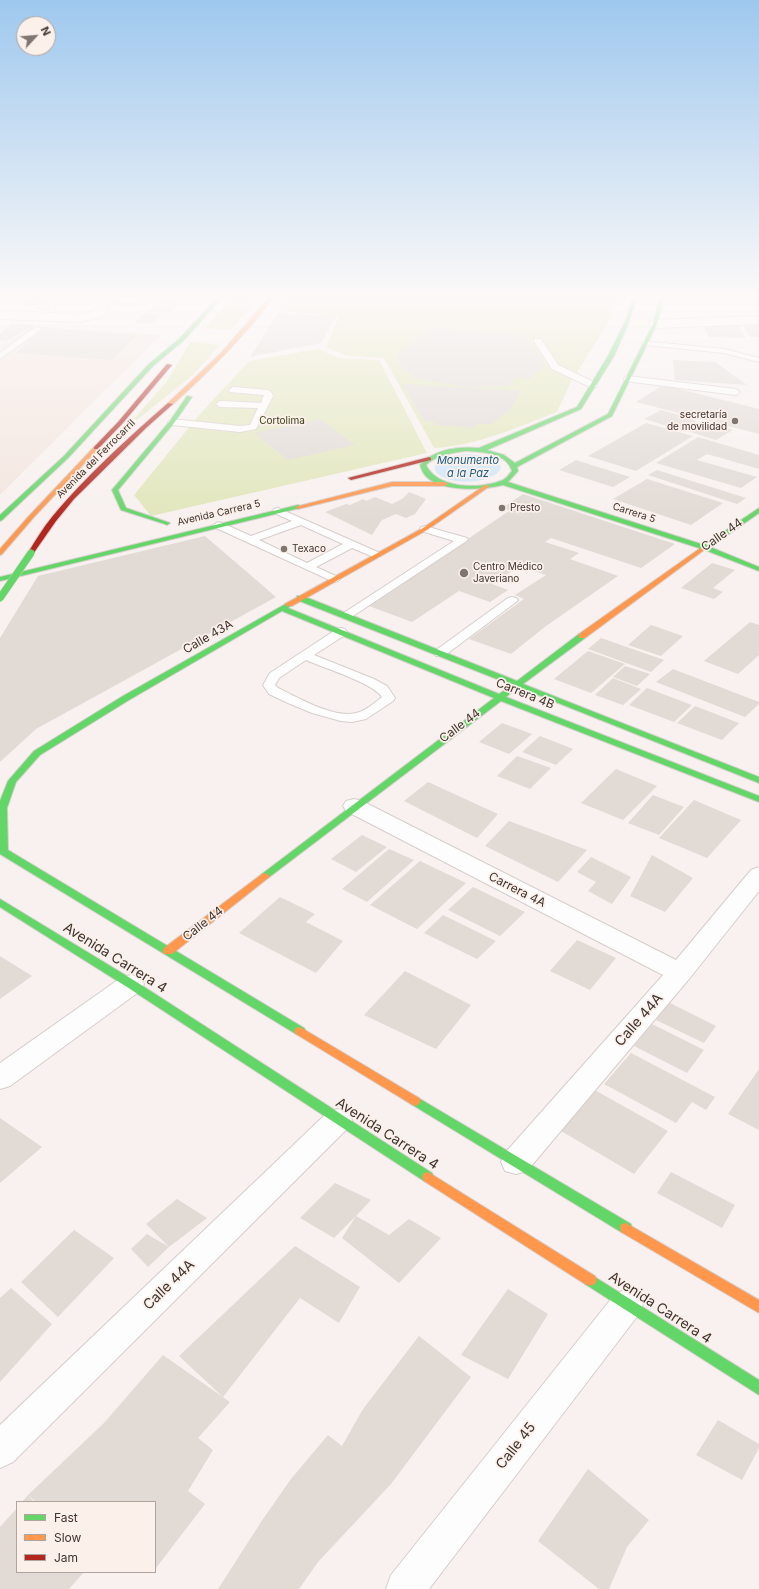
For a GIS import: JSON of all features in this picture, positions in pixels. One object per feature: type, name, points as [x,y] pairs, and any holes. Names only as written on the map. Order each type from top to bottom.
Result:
[{"type":"main road","points":[[0,519],[66,457],[145,371]]},
{"type":"main road","name":"Avenida del Ferrocarril","points":[[0,553],[31,516],[120,423],[165,371]]},
{"type":"main road","name":"Avenida del Ferrocarril","points":[[0,598],[53,520],[144,427],[207,371]]},
{"type":"main road","points":[[481,450],[579,408],[601,371]]},
{"type":"main road","points":[[429,459],[425,463],[424,468],[426,473],[432,478],[445,484],[466,487],[487,486],[501,482],[510,478],[517,471],[610,415],[632,371]]},
{"type":"main road","points":[[172,422],[194,390],[192,385]]},
{"type":"main road","name":"Avenida Carrera 5","points":[[152,527],[171,522],[123,509],[115,490],[172,422]]},
{"type":"main road","points":[[344,480],[429,459],[450,450],[481,450],[504,457],[511,462],[517,471]]},
{"type":"main road","name":"Carrera 5","points":[[501,482],[704,547],[759,569]]},
{"type":"main road","name":"Avenida Carrera 5","points":[[0,579],[392,484],[445,484]]},
{"type":"main road","name":"Calle 43A","points":[[1,851],[2,808],[12,781],[36,753],[99,713],[282,608],[425,529],[487,486]]},
{"type":"main road","name":"Calle 44","points":[[168,951],[354,806],[499,697],[704,547],[712,538],[759,510]]},
{"type":"main road","points":[[712,538],[730,545]]},
{"type":"main road","points":[[14,561],[42,553]]},
{"type":"main road","name":"Carrera 4B","points":[[300,598],[759,780]]},
{"type":"main road","name":"Carrera 4B","points":[[282,608],[499,697],[759,800]]},
{"type":"main road","points":[[1,851],[759,1307]]},
{"type":"main road","name":"Avenida Carrera 4","points":[[0,902],[131,984],[338,1120],[759,1388]]},
{"type":"street","name":"Carrera 4A","points":[[354,806],[680,973]]},
{"type":"street","name":"Calle 44A","points":[[516,1162],[680,973],[759,875]]},
{"type":"street","points":[[0,1078],[131,984]]},
{"type":"street","name":"Calle 44A","points":[[0,1450],[338,1120]]},
{"type":"street","name":"Calle 45","points":[[405,1589],[627,1304]]},
{"type":"lane","points":[[562,371],[593,384]]},
{"type":"lane","points":[[628,379],[736,392]]},
{"type":"lane","points":[[172,422],[246,429],[253,427],[269,396],[268,393],[233,390]]},
{"type":"lane","points":[[220,404],[263,406]]},
{"type":"lane","points":[[278,511],[376,555]]},
{"type":"lane","points":[[250,540],[302,521]]},
{"type":"lane","points":[[218,525],[334,579]]},
{"type":"lane","points":[[346,616],[462,540],[425,529]]},
{"type":"lane","points":[[307,567],[352,544]]},
{"type":"lane","points":[[440,653],[512,600]]},
{"type":"lane","points":[[306,656],[370,682],[383,689],[389,698],[360,717],[335,717],[273,691],[269,685],[274,676],[341,632]]},
{"type":"shaded area","points":[[0,371],[125,371],[0,495]]},
{"type":"green space","points":[[173,371],[196,371],[137,420],[134,419],[167,381]]},
{"type":"green space","name":"Cortolima","points":[[240,371],[385,371],[427,453],[151,516],[134,495],[199,415]]},
{"type":"green space","points":[[391,371],[578,371],[570,384],[557,412],[481,440],[465,444],[434,448]]},
{"type":"water","name":"Monumento a la Paz","points":[[468,454],[494,460],[501,466],[500,470],[495,475],[488,478],[470,482],[451,480],[437,473],[435,468],[436,464],[440,461],[452,456]]},
{"type":"building","points":[[404,371],[539,371],[529,379],[516,377],[508,386],[468,387],[411,378],[412,373]]},
{"type":"building","points":[[674,371],[728,371],[747,385],[675,380]]},
{"type":"building","points":[[402,384],[521,391],[510,409],[492,424],[477,424],[475,428],[433,425],[434,422],[424,420]]},
{"type":"building","name":"secretaría de movilidad","points":[[663,385],[759,409],[759,434],[636,402]]},
{"type":"building","points":[[661,410],[697,420],[681,430],[644,419]]},
{"type":"building","name":"Cortolima","points":[[320,419],[355,445],[288,460],[254,433]]},
{"type":"building","points":[[703,422],[733,430],[716,440],[687,431]]},
{"type":"building","points":[[646,423],[693,436],[636,471],[588,456]]},
{"type":"building","points":[[698,437],[759,455],[759,469],[707,454],[697,460],[757,477],[741,488],[656,463]]},
{"type":"building","points":[[576,460],[630,477],[613,487],[559,470]]},
{"type":"building","points":[[657,470],[746,498],[737,504],[648,475]]},
{"type":"building","points":[[647,479],[723,503],[691,525],[613,499]]},
{"type":"building","points":[[409,492],[426,499],[415,514],[406,518],[396,514],[382,520],[372,535],[325,512],[346,504],[350,505],[363,499],[366,501],[375,497],[392,504],[402,499]]},
{"type":"building","points":[[523,494],[675,544],[641,568],[551,538],[545,542],[579,553],[570,559],[618,576],[546,626],[511,654],[469,639],[524,599],[515,595],[546,575],[520,566],[492,584],[508,590],[490,602],[459,591],[412,622],[369,606],[509,511],[531,518],[502,508]]},
{"type":"building","points":[[205,536],[276,597],[36,729],[0,762],[0,638],[38,576]]},
{"type":"building","points":[[712,563],[735,570],[713,588],[723,592],[714,599],[681,588]]},
{"type":"building","points":[[750,622],[759,625],[759,655],[738,674],[704,661]]},
{"type":"building","points":[[651,625],[683,636],[661,656],[628,645]]},
{"type":"building","points":[[601,638],[664,660],[651,672],[588,649]]},
{"type":"building","points":[[588,651],[625,664],[591,693],[554,679]]},
{"type":"building","points":[[625,666],[650,674],[637,686],[613,677]]},
{"type":"building","points":[[673,669],[759,702],[759,704],[745,717],[656,682]]},
{"type":"building","points":[[613,678],[641,689],[623,705],[595,695]]},
{"type":"building","points":[[647,688],[692,705],[674,722],[629,705]]},
{"type":"building","points":[[695,706],[739,723],[722,740],[677,723]]},
{"type":"building","points":[[502,723],[532,734],[509,754],[479,742]]},
{"type":"building","points":[[540,736],[573,749],[556,765],[522,752]]},
{"type":"building","points":[[517,756],[551,768],[530,789],[497,776]]},
{"type":"building","points":[[616,769],[657,786],[623,820],[581,803]]},
{"type":"building","points":[[428,782],[498,814],[477,838],[404,801]]},
{"type":"building","points":[[653,795],[684,807],[659,835],[628,823]]},
{"type":"building","points":[[694,800],[741,820],[707,858],[659,838]]},
{"type":"building","points":[[509,821],[587,850],[558,882],[485,846]]},
{"type":"building","points":[[362,835],[387,847],[356,872],[331,859]]},
{"type":"building","points":[[389,849],[414,860],[367,902],[342,889]]},
{"type":"building","points":[[652,855],[693,878],[665,912],[630,896]]},
{"type":"building","points":[[591,857],[631,877],[612,904],[588,891],[596,882],[577,872]]},
{"type":"building","points":[[420,861],[466,883],[417,929],[370,905]]},
{"type":"building","points":[[473,887],[525,912],[500,936],[448,910]]},
{"type":"building","points":[[280,897],[315,914],[306,922],[343,941],[316,973],[239,933]]},
{"type":"building","points":[[443,915],[496,941],[477,959],[424,933]]},
{"type":"building","points":[[577,940],[616,958],[590,990],[550,971]]},
{"type":"building","points":[[0,956],[32,976],[0,999]]},
{"type":"building","points":[[405,971],[471,1005],[436,1049],[364,1015]]},
{"type":"building","points":[[668,1002],[716,1026],[704,1043],[656,1020]]},
{"type":"building","points":[[652,1024],[704,1050],[687,1073],[634,1046]]},
{"type":"building","points":[[631,1053],[715,1097],[706,1110],[692,1102],[676,1123],[604,1084]]},
{"type":"building","points":[[759,1069],[759,1130],[728,1114]]},
{"type":"building","points":[[591,1088],[668,1131],[634,1174],[556,1128]]},
{"type":"building","points":[[0,1118],[42,1147],[0,1183]]},
{"type":"building","points":[[671,1172],[735,1205],[722,1228],[657,1193]]},
{"type":"building","points":[[335,1183],[371,1200],[334,1238],[300,1218]]},
{"type":"building","points":[[177,1199],[207,1218],[169,1247],[146,1224]]},
{"type":"building","points":[[356,1216],[389,1235],[409,1219],[441,1238],[399,1283],[342,1238]]},
{"type":"building","points":[[74,1230],[114,1258],[58,1317],[21,1282]]},
{"type":"building","points":[[147,1234],[169,1247],[148,1267],[131,1249]]},
{"type":"building","points":[[295,1246],[360,1287],[339,1323],[300,1298],[223,1397],[179,1356]]},
{"type":"building","points":[[11,1288],[52,1324],[0,1382],[0,1298]]},
{"type":"building","points":[[508,1289],[548,1314],[508,1379],[461,1355]]},
{"type":"building","points":[[419,1336],[471,1377],[391,1484],[318,1562],[299,1589],[218,1589],[263,1519],[291,1479],[328,1435],[342,1446],[363,1409]]},
{"type":"building","points":[[163,1355],[230,1402],[198,1438],[213,1450],[188,1491],[205,1504],[156,1568],[156,1501],[35,1501],[28,1495],[104,1423]]},
{"type":"building","points":[[718,1420],[759,1444],[759,1448],[742,1480],[696,1455]]},
{"type":"building","points":[[588,1469],[649,1520],[627,1547],[609,1589],[599,1589],[538,1541]]},
{"type":"building","points":[[28,1495],[33,1501],[23,1501]]},
{"type":"building","points":[[16,1509],[16,1573],[83,1573],[69,1589],[0,1589],[0,1527]]},
{"type":"traffic: fast","points":[[0,519],[66,457],[145,371]]},
{"type":"traffic: fast","points":[[481,450],[579,408],[602,371]]},
{"type":"traffic: fast","points":[[515,466],[610,415],[632,371]]},
{"type":"traffic: fast","points":[[167,523],[123,509],[115,490],[172,422],[189,397]]},
{"type":"traffic: fast","points":[[465,449],[487,451],[502,456],[513,465],[515,471],[502,483],[482,487],[445,484],[434,479],[427,473],[423,465],[427,461],[442,453],[465,449]]},
{"type":"traffic: fast","points":[[501,482],[704,547],[759,569]]},
{"type":"traffic: fast","points":[[0,579],[298,507]]},
{"type":"traffic: fast","points":[[702,549],[759,510]]},
{"type":"traffic: fast","points":[[0,598],[31,553]]},
{"type":"traffic: fast","points":[[300,598],[759,780]]},
{"type":"traffic: fast","points":[[3,852],[2,808],[12,781],[37,753],[126,698],[289,604]]},
{"type":"traffic: fast","points":[[282,608],[499,697],[759,799]]},
{"type":"traffic: fast","points":[[265,876],[582,636]]},
{"type":"traffic: fast","points":[[0,850],[300,1031]]},
{"type":"traffic: fast","points":[[0,902],[131,984],[428,1177]]},
{"type":"traffic: fast","points":[[415,1101],[626,1228]]},
{"type":"traffic: fast","points":[[590,1280],[759,1388]]},
{"type":"traffic: slow","points":[[170,404],[206,371]]},
{"type":"traffic: slow","points":[[0,553],[31,517],[96,448]]},
{"type":"traffic: slow","points":[[298,507],[392,484],[445,484]]},
{"type":"traffic: slow","points":[[289,604],[425,529],[487,486]]},
{"type":"traffic: slow","points":[[582,636],[702,549]]},
{"type":"traffic: slow","points":[[168,951],[265,876]]},
{"type":"traffic: slow","points":[[300,1031],[415,1101]]},
{"type":"traffic: slow","points":[[428,1177],[590,1280]]},
{"type":"traffic: slow","points":[[626,1228],[759,1307]]},
{"type":"traffic: jam","points":[[96,448],[120,423],[164,371]]},
{"type":"traffic: jam","points":[[31,553],[53,520],[72,498],[144,427],[170,404]]},
{"type":"traffic: jam","points":[[351,478],[429,459]]},
{"type":"place","name":"secretaría de movilidad","points":[[735,421]]},
{"type":"place","name":"Presto","points":[[502,508]]},
{"type":"place","name":"Texaco","points":[[284,549]]},
{"type":"place","name":"Centro Médico Javeriano","points":[[464,573]]}]
